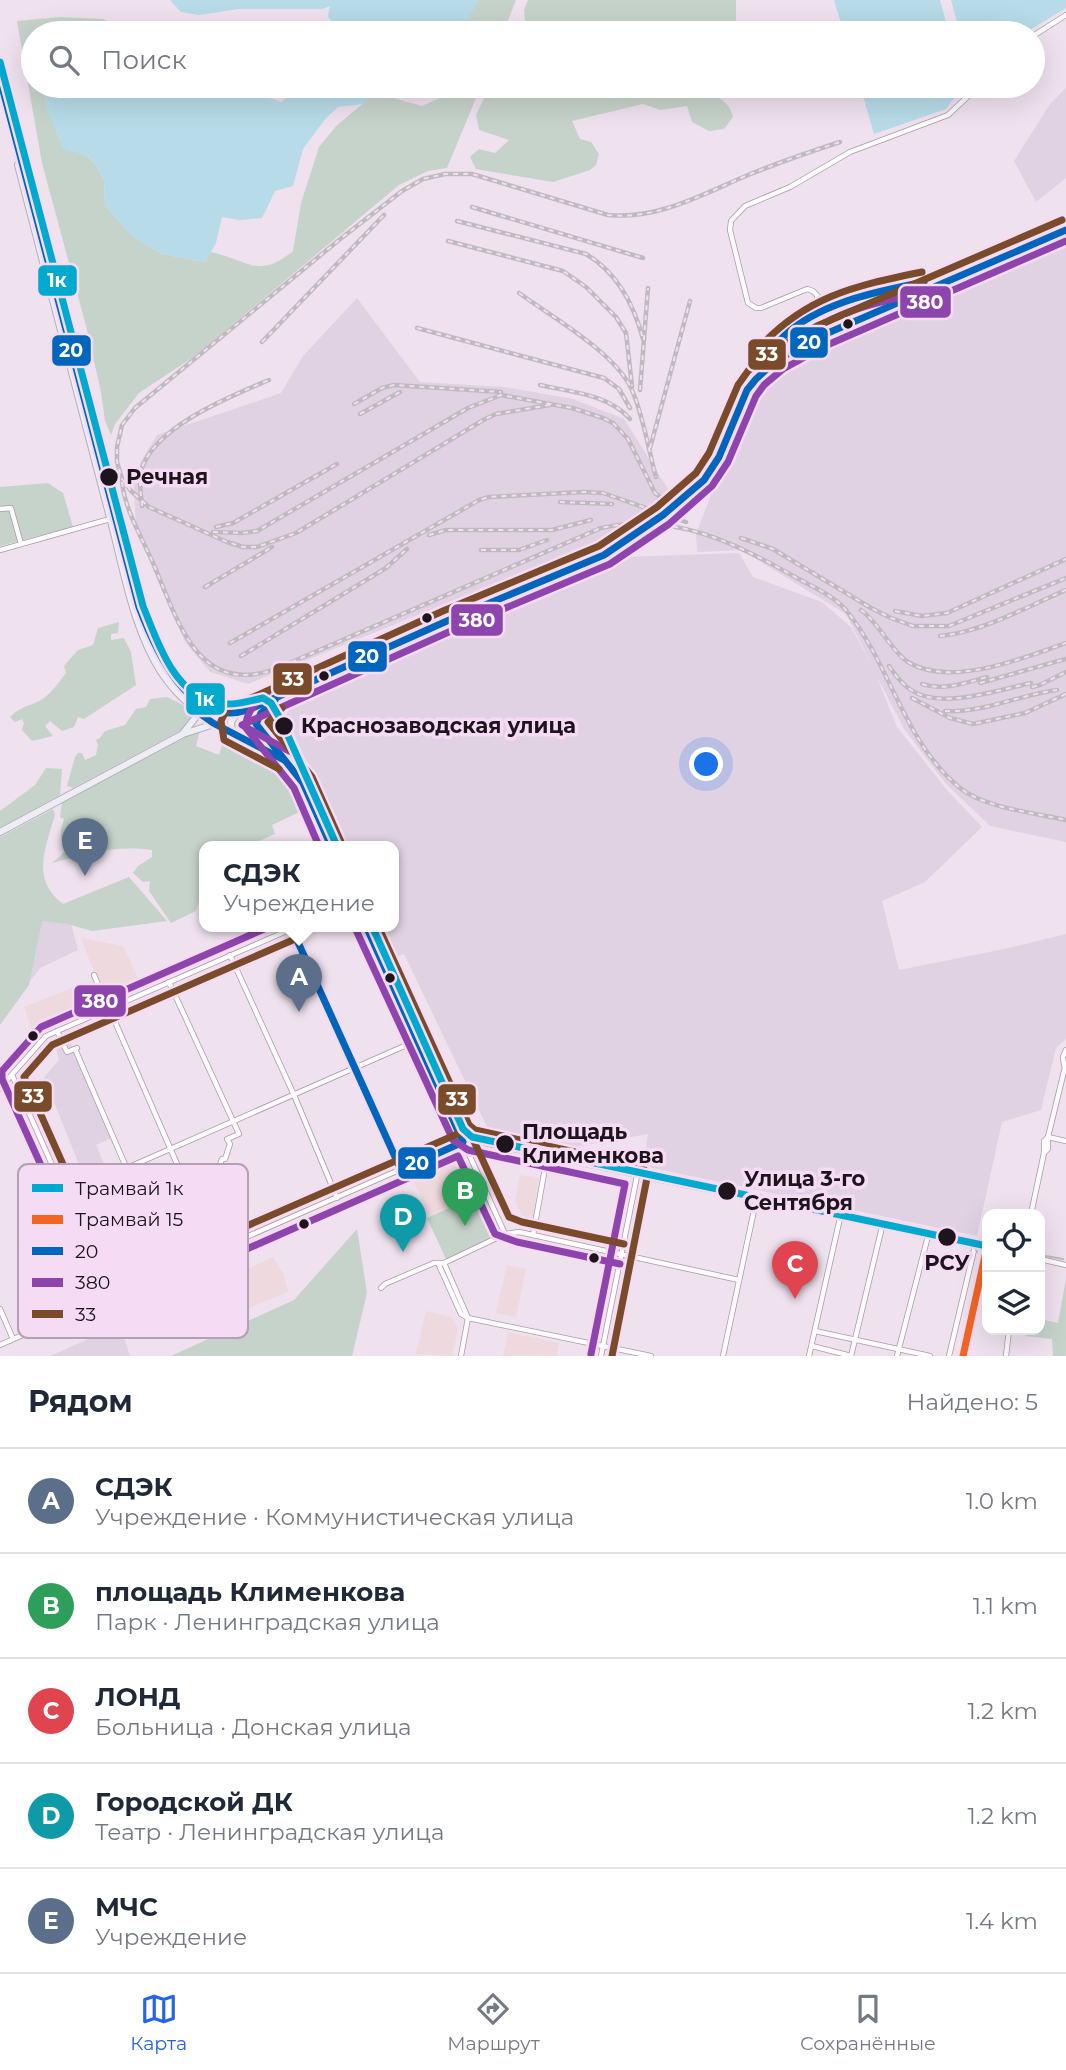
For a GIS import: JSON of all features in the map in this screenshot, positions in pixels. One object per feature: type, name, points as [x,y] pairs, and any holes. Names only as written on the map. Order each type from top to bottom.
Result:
[{"type":"main road","points":[[0,79],[113,518],[139,607],[157,653],[176,682],[187,694],[215,709]]},
{"type":"main road","points":[[684,497],[709,463],[742,381],[793,328],[867,293],[939,278],[1066,223]]},
{"type":"main road","points":[[232,733],[231,722],[240,713],[446,621],[604,555],[684,497],[715,465],[744,393],[765,368],[787,352],[1066,230]]},
{"type":"main road","points":[[867,293],[873,307],[871,315]]},
{"type":"main road","points":[[812,318],[814,331],[821,336]]},
{"type":"main road","points":[[113,518],[134,609],[146,643],[168,682],[199,713],[243,738],[250,734],[263,711],[286,692]]},
{"type":"main road","points":[[183,734],[199,713],[206,709],[240,713]]},
{"type":"main road","points":[[263,711],[262,725],[273,748]]},
{"type":"main road","points":[[0,832],[183,734],[216,724]]},
{"type":"street","points":[[1045,28],[1066,15]]},
{"type":"street","points":[[830,309],[807,289],[761,308],[748,303],[730,230],[736,213],[756,201],[790,187],[850,152],[948,115],[966,98]]},
{"type":"street","points":[[812,318],[817,298]]},
{"type":"street","points":[[0,509],[11,508],[21,544]]},
{"type":"street","points":[[0,550],[113,518]]},
{"type":"street","points":[[240,713],[256,724],[303,783],[329,841]]},
{"type":"street","points":[[243,738],[284,761]]},
{"type":"street","points":[[0,1088],[43,1038],[285,932]]},
{"type":"street","points":[[297,932],[354,1068],[401,1170]]},
{"type":"street","points":[[369,932],[505,1234]]},
{"type":"street","points":[[230,955],[294,1095],[337,1198]]},
{"type":"street","points":[[94,975],[177,1164]]},
{"type":"street","points":[[169,982],[239,1134],[227,1139],[230,1144],[221,1164]]},
{"type":"street","points":[[57,1031],[67,1052],[76,1049],[125,1164]]},
{"type":"street","points":[[136,1164],[418,1041]]},
{"type":"street","points":[[1032,1209],[1044,1153],[1048,1149],[1048,1137],[1066,1050]]},
{"type":"street","points":[[12,1075],[52,1164]]},
{"type":"street","points":[[460,1132],[470,1140],[547,1157],[982,1247]]},
{"type":"street","points":[[1048,1137],[1066,1140]]},
{"type":"street","points":[[248,1237],[464,1145],[470,1140]]},
{"type":"street","points":[[533,1235],[547,1157]]},
{"type":"street","points":[[601,1356],[637,1176]]},
{"type":"street","points":[[723,1356],[757,1200]]},
{"type":"street","points":[[809,1356],[840,1218]]},
{"type":"street","points":[[500,1225],[519,1232],[739,1280]]},
{"type":"street","points":[[812,1346],[851,1356],[882,1227]]},
{"type":"street","points":[[382,1289],[385,1284],[441,1263],[505,1234],[519,1232]]},
{"type":"street","points":[[897,1356],[928,1237]]},
{"type":"street","points":[[948,1356],[975,1246]]},
{"type":"street","points":[[1045,1260],[1066,1265]]},
{"type":"street","points":[[441,1263],[461,1314],[468,1318],[651,1356]]},
{"type":"street","points":[[0,1309],[13,1339]]},
{"type":"street","points":[[461,1356],[468,1318]]},
{"type":"street","points":[[815,1331],[930,1356]]},
{"type":"street","points":[[1006,1356],[1008,1335]]},
{"type":"street","points":[[0,1345],[18,1337]]},
{"type":"shaded area","points":[[479,0],[516,0],[508,21],[462,21]]},
{"type":"shaded area","points":[[528,0],[736,0],[736,21],[525,21],[524,10]]},
{"type":"shaded area","points":[[61,17],[107,21],[21,21],[21,44],[17,21]]},
{"type":"shaded area","points":[[1066,88],[1066,178],[1036,202],[1014,161],[1050,104]]},
{"type":"shaded area","points":[[31,98],[46,98],[45,105],[52,119],[96,165],[104,180],[105,205],[132,236],[162,254],[205,262],[211,252],[253,265],[271,265],[293,251],[301,203],[319,147],[336,126],[370,98],[394,98],[422,106],[440,98],[476,98],[447,168],[428,171],[399,185],[195,356],[139,393],[115,424],[111,435],[105,421],[86,326],[42,163]]},
{"type":"shaded area","points":[[484,98],[719,98],[727,104],[733,117],[724,129],[709,131],[692,122],[687,106],[660,110],[643,104],[572,121],[580,139],[591,142],[599,154],[596,165],[590,170],[553,182],[476,169],[470,157],[479,149],[495,153],[509,140],[479,130],[476,115]]},
{"type":"shaded area","points":[[1066,244],[1066,842],[990,826],[946,784],[904,729],[876,675],[897,727],[947,790],[982,827],[925,882],[882,901],[899,970],[1066,934],[1066,1039],[1056,1048],[1041,1110],[1002,1122],[977,1236],[643,1166],[648,1134],[558,1150],[491,1135],[404,954],[395,957],[384,932],[399,932],[399,841],[341,841],[286,715],[293,701],[299,696],[512,602],[517,603],[622,557],[739,553],[753,577],[822,602],[851,627],[874,669],[846,614],[741,550],[697,552],[696,534],[746,404],[777,367]]},
{"type":"shaded area","points":[[357,298],[420,382],[505,387],[573,399],[624,419],[668,489],[627,530],[248,684],[210,672],[185,642],[136,526],[133,475],[157,435],[281,393],[303,356]]},
{"type":"shaded area","points":[[48,483],[63,493],[73,527],[0,546],[0,487]]},
{"type":"shaded area","points":[[119,622],[118,633],[111,634],[111,640],[124,638],[131,652],[136,685],[84,719],[78,717],[74,727],[62,731],[50,721],[45,726],[53,736],[32,741],[22,730],[22,719],[15,722],[10,717],[41,700],[51,691],[66,673],[64,666],[78,650],[93,645],[98,628]]},
{"type":"shaded area","points":[[167,697],[191,709],[192,714],[187,725],[73,788],[67,786],[78,753],[82,753],[85,760],[96,755],[96,740],[105,731],[125,725],[136,709],[146,707],[150,699]]},
{"type":"shaded area","points":[[200,730],[196,746],[219,755],[225,735],[275,760],[290,775],[306,809],[272,825],[275,834],[259,841],[199,841],[199,901],[196,911],[171,923],[149,891],[150,881],[143,882],[133,873],[138,866],[152,857],[152,850],[113,849],[52,863],[67,850],[61,835],[64,819],[60,817],[62,802]]},
{"type":"shaded area","points":[[46,768],[62,769],[60,795],[0,828],[0,811],[35,785]]},
{"type":"shaded area","points":[[53,809],[55,814],[45,851],[44,874],[53,894],[63,904],[129,877],[167,921],[92,931],[42,921],[29,985],[0,1025],[0,837]]},
{"type":"shaded area","points":[[0,909],[70,920],[78,950],[40,968],[0,1021]]},
{"type":"shaded area","points":[[81,938],[123,946],[139,980],[103,995]]},
{"type":"shaded area","points":[[92,980],[102,1003],[34,1034],[24,1007]]},
{"type":"shaded area","points":[[70,1041],[112,1138],[96,1145],[104,1164],[79,1164],[44,1077],[59,1060],[56,1047]]},
{"type":"shaded area","points":[[460,1150],[462,1159],[465,1158],[481,1192],[429,1216],[410,1173],[437,1163]]},
{"type":"shaded area","points":[[520,1175],[539,1178],[532,1221],[520,1218],[521,1213],[515,1201]]},
{"type":"shaded area","name":"Площадь Клименкова","points":[[483,1192],[503,1234],[447,1261],[427,1218]]},
{"type":"shaded area","points":[[357,1229],[367,1293],[352,1356],[171,1356],[211,1338],[248,1338],[248,1321],[294,1300]]},
{"type":"shaded area","points":[[273,1257],[284,1275],[288,1292],[248,1309],[248,1269]]},
{"type":"shaded area","points":[[507,1265],[526,1269],[516,1317],[496,1313]]},
{"type":"shaded area","points":[[1066,1279],[1066,1356],[1053,1356],[1052,1339],[1025,1336],[1045,1335],[1045,1320],[1058,1323]]},
{"type":"shaded area","points":[[426,1311],[452,1317],[458,1329],[452,1356],[416,1354]]},
{"type":"shaded area","points":[[508,1332],[559,1343],[557,1356],[503,1356]]},
{"type":"shaded area","points":[[91,1338],[124,1338],[130,1356],[50,1356]]},
{"type":"water","points":[[170,0],[479,0],[467,21],[331,21],[328,16],[330,6],[322,9],[238,9],[199,15],[181,12]]},
{"type":"water","points":[[834,0],[940,0],[946,21],[840,21]]},
{"type":"water","points":[[951,0],[1066,0],[1066,8],[1045,21],[957,21]]},
{"type":"water","points":[[46,98],[270,98],[281,102],[286,98],[370,98],[363,104],[338,107],[326,118],[303,149],[293,186],[275,191],[262,218],[240,220],[222,217],[216,243],[205,262],[162,254],[132,236],[105,205],[104,180],[96,165],[88,156],[63,149],[45,105]]},
{"type":"water","points":[[864,98],[954,98],[946,109],[874,134]]},
{"type":"tram line","name":"1к","points":[[0,62],[143,606],[154,634],[177,677],[200,697],[221,704],[263,698],[271,703],[335,841]]},
{"type":"tram line","name":"1к","points":[[375,932],[463,1129],[472,1137],[982,1245]]},
{"type":"tram line","points":[[968,1240],[977,1252]]},
{"type":"tram line","points":[[1045,1256],[1063,1259]]},
{"type":"tram line","name":"15","points":[[963,1356],[982,1270]]},
{"type":"railway","points":[[550,405],[496,414],[485,419],[296,533],[257,547],[243,547],[227,542],[149,507],[122,479],[117,462],[122,425],[135,408],[339,240],[402,191],[423,179],[445,174],[472,174],[608,215],[645,214],[680,204],[759,171],[840,142]]},
{"type":"railway","points":[[472,207],[643,258]]},
{"type":"railway","points":[[262,342],[384,215]]},
{"type":"railway","points":[[457,221],[586,254],[616,280],[635,314],[643,339]]},
{"type":"railway","points":[[448,241],[563,271],[586,287],[616,317],[626,333],[632,386]]},
{"type":"railway","points":[[640,390],[648,288]]},
{"type":"railway","points":[[519,293],[597,348],[623,375],[639,408],[656,477]]},
{"type":"railway","points":[[650,448],[690,301]]},
{"type":"railway","points":[[417,328],[604,378],[619,389],[630,408]]},
{"type":"railway","points":[[142,506],[142,468],[162,439],[196,414],[269,380]]},
{"type":"railway","points":[[354,404],[382,388],[394,385],[501,392]]},
{"type":"railway","points":[[540,385],[600,399],[630,419]]},
{"type":"railway","points":[[360,414],[400,392]]},
{"type":"railway","points":[[213,532],[257,531],[468,408],[501,395],[572,408],[613,423],[628,439],[655,493],[684,516]]},
{"type":"railway","points":[[216,527],[233,523],[337,464]]},
{"type":"railway","points":[[122,482],[134,524],[182,629],[194,649],[209,663],[228,673],[250,675],[278,668],[601,528],[654,524],[704,534],[774,565],[825,593],[844,608],[864,635],[925,749],[941,770],[960,788],[996,805],[1066,820]]},
{"type":"railway","points":[[230,643],[479,500],[489,497],[603,493],[686,522]]},
{"type":"railway","points":[[560,502],[612,504]]},
{"type":"railway","points":[[429,535],[446,530],[552,530],[591,520]]},
{"type":"railway","points":[[741,538],[773,549],[871,608],[913,626],[949,626],[1066,578]]},
{"type":"railway","points":[[481,550],[519,550],[547,540]]},
{"type":"railway","points":[[205,587],[272,547]]},
{"type":"railway","points":[[241,656],[386,568],[407,549]]},
{"type":"railway","points":[[895,611],[922,616],[947,613],[1066,559]]},
{"type":"railway","points":[[940,636],[972,630],[1066,590]]},
{"type":"railway","points":[[861,610],[902,657],[925,669],[945,672],[987,668],[1066,643]]},
{"type":"railway","points":[[980,683],[1066,659]]},
{"type":"railway","points":[[889,666],[911,690],[923,696],[937,698],[970,697],[1031,683]]},
{"type":"railway","points":[[1032,687],[1066,672]]},
{"type":"railway","points":[[922,684],[946,686],[987,677]]},
{"type":"railway","points":[[945,711],[987,707],[1057,690]]},
{"type":"railway","points":[[912,698],[950,718],[973,724],[1025,713],[1066,694]]},
{"type":"transit line","name":"20","points":[[0,79],[139,607],[154,643],[177,681],[192,697],[208,708],[227,713],[248,710],[447,621],[604,555],[663,515],[704,480],[719,457],[747,390],[777,360],[821,336],[1066,230]]},
{"type":"transit line","name":"33","points":[[279,769],[224,740],[221,721],[227,709],[443,611],[599,546],[657,507],[696,473],[709,453],[738,385],[748,371],[770,352],[817,326],[1062,220]]},
{"type":"transit line","name":"380","points":[[289,751],[242,725],[451,631],[610,564],[669,524],[712,486],[728,462],[756,396],[764,385],[783,369],[825,346],[1066,241]]},
{"type":"transit line","name":"33","points":[[756,351],[792,318],[831,296],[922,272]]},
{"type":"transit line","name":"20","points":[[764,358],[791,330],[837,304],[924,282]]},
{"type":"transit line","name":"380","points":[[772,365],[789,348],[823,323],[861,308],[926,292]]},
{"type":"transit line","name":"380","points":[[268,692],[250,712],[246,728],[294,788],[317,841]]},
{"type":"transit line","name":"20","points":[[275,700],[261,713],[256,724],[303,783],[329,841]]},
{"type":"transit line","name":"33","points":[[282,708],[268,722],[312,777],[341,841]]},
{"type":"transit line","name":"20","points":[[195,710],[213,723],[284,760]]},
{"type":"transit line","name":"380","points":[[40,1164],[2,1079],[2,1071],[41,1027],[257,932]]},
{"type":"transit line","name":"20","points":[[293,932],[401,1170],[463,1142],[369,932]]},
{"type":"transit line","name":"380","points":[[357,932],[453,1140],[468,1150],[625,1184],[591,1354]]},
{"type":"transit line","name":"33","points":[[381,932],[469,1125],[475,1130],[639,1166],[646,1171],[647,1178],[612,1356]]},
{"type":"transit line","name":"33","points":[[63,1164],[24,1077],[52,1045],[302,936]]},
{"type":"transit line","name":"33","points":[[248,1225],[462,1132],[472,1137],[509,1217],[624,1244]]},
{"type":"transit line","name":"380","points":[[248,1248],[458,1156],[495,1234],[517,1242],[620,1264]]},
{"type":"place","name":"Речная","points":[[109,477]]},
{"type":"place","name":"Краснозаводская улица","points":[[284,726]]},
{"type":"place","name":"МЧС","points":[[85,876]]},
{"type":"place","name":"СДЭК","points":[[299,1012]]},
{"type":"place","name":"Площадь Клименкова","points":[[505,1144]]},
{"type":"place","name":"Улица 3-го Сентября","points":[[727,1191]]},
{"type":"place","name":"площадь Клименкова","points":[[465,1226]]},
{"type":"place","name":"РСУ","points":[[947,1237]]},
{"type":"place","name":"Городской ДК","points":[[403,1252]]},
{"type":"place","name":"ЛОНД","points":[[795,1299]]}]
